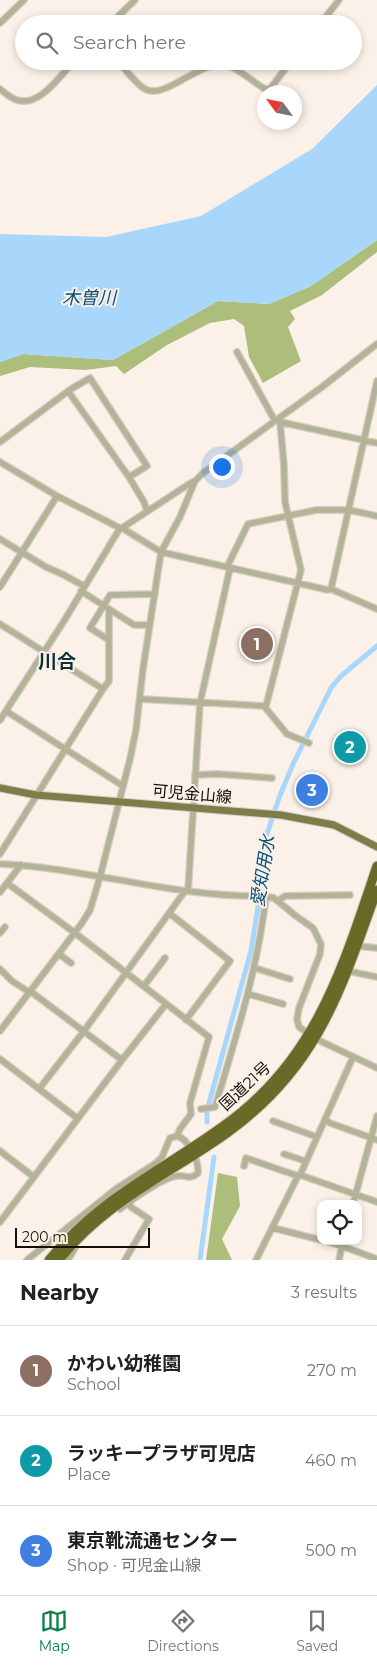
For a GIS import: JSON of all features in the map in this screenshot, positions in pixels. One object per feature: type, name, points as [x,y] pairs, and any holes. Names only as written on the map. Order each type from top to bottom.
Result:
[{"type":"highway","name":"国道21号","points":[[312,1037],[334,985],[377,866]]},
{"type":"highway","name":"国道21号","points":[[50,1260],[96,1211],[132,1185],[227,1133],[259,1107],[289,1076],[348,971],[377,890]]},
{"type":"highway","name":"国道21号","points":[[59,1260],[100,1217],[192,1152]]},
{"type":"main road","name":"可児金山線","points":[[0,788],[36,795],[281,815],[334,825],[377,847]]},
{"type":"street","points":[[0,23],[24,0]]},
{"type":"street","points":[[119,15],[135,0]]},
{"type":"street","points":[[327,15],[339,0]]},
{"type":"street","points":[[0,89],[10,98],[26,101],[41,96],[66,70]]},
{"type":"street","points":[[127,70],[146,89],[156,92],[172,86],[201,70]]},
{"type":"street","points":[[235,70],[265,89],[270,88],[284,70]]},
{"type":"street","points":[[0,720],[4,710],[64,620],[121,528],[195,481],[203,473],[278,420],[377,344]]},
{"type":"street","points":[[237,352],[278,420],[284,466],[285,502],[301,570],[266,706],[264,706]]},
{"type":"street","points":[[0,442],[68,391],[90,378],[147,466],[129,478]]},
{"type":"street","points":[[331,589],[377,382]]},
{"type":"street","points":[[68,391],[129,478],[144,502],[147,511]]},
{"type":"street","points":[[278,420],[377,444]]},
{"type":"street","points":[[0,462],[57,496],[121,528],[162,552],[328,590],[331,589],[377,609]]},
{"type":"street","points":[[0,1031],[87,917],[100,877],[134,740],[162,552],[180,517],[195,481]]},
{"type":"street","points":[[0,587],[57,496]]},
{"type":"street","points":[[39,1089],[84,1031],[125,972],[186,891],[200,703],[228,568],[248,524],[316,510],[349,510],[377,516]]},
{"type":"street","points":[[0,539],[46,568],[64,575],[103,606],[134,625],[150,625]]},
{"type":"street","points":[[109,640],[90,628],[110,596],[155,594]]},
{"type":"street","points":[[0,854],[109,681],[109,610]]},
{"type":"street","points":[[0,624],[103,689]]},
{"type":"street","points":[[140,698],[264,706],[287,734],[309,743]]},
{"type":"street","points":[[4,710],[123,786]]},
{"type":"street","points":[[195,775],[217,774],[272,778]]},
{"type":"street","points":[[0,864],[45,868],[186,891],[274,898],[313,928],[321,944],[320,954],[297,1014],[299,1027],[312,1037],[377,1068]]},
{"type":"street","points":[[0,892],[21,865]]},
{"type":"street","points":[[7,883],[209,1037],[190,1103],[191,1114],[177,1136]]},
{"type":"street","points":[[278,901],[285,896],[350,895]]},
{"type":"street","points":[[202,1109],[215,1107],[255,968],[265,896]]},
{"type":"street","points":[[169,913],[230,960],[186,1020]]},
{"type":"street","points":[[0,934],[5,928]]},
{"type":"street","points":[[357,946],[377,948]]},
{"type":"street","points":[[59,954],[71,963]]},
{"type":"street","points":[[144,986],[165,958]]},
{"type":"street","points":[[255,968],[290,979]]},
{"type":"street","points":[[0,969],[12,981],[30,992],[122,1060]]},
{"type":"street","points":[[348,971],[377,977]]},
{"type":"street","points":[[248,994],[283,1004]]},
{"type":"street","points":[[0,1222],[77,1118],[166,1004]]},
{"type":"street","points":[[256,1260],[317,1137],[353,1057]]},
{"type":"street","points":[[0,1059],[77,1118]]},
{"type":"street","points":[[354,1200],[377,1116]]},
{"type":"street","points":[[325,1119],[330,1123],[377,1140]]},
{"type":"street","points":[[273,1121],[317,1137]]},
{"type":"street","points":[[27,1260],[116,1188],[156,1163],[162,1157],[170,1138],[177,1136],[184,1139],[192,1152],[198,1170],[195,1177],[177,1176],[167,1179],[129,1202],[76,1246],[68,1260]]},
{"type":"street","points":[[0,1151],[34,1177]]},
{"type":"street","points":[[284,1154],[305,1161]]},
{"type":"street","points":[[244,1166],[246,1158],[299,1174],[377,1202]]},
{"type":"street","points":[[125,1260],[149,1219],[131,1207],[129,1202]]},
{"type":"street","points":[[273,1228],[317,1239]]},
{"type":"street","points":[[338,1260],[342,1245]]},
{"type":"street","points":[[347,1245],[377,1259]]},
{"type":"green space","points":[[377,240],[377,252],[322,295],[290,311],[295,319],[288,327],[301,361],[263,383],[249,357],[244,326],[234,319],[210,323],[167,345],[124,374],[116,366],[86,370],[30,367],[0,376],[0,362],[23,354],[113,360],[218,301],[269,304],[311,286]]},
{"type":"green space","points":[[218,1173],[237,1177],[240,1206],[222,1239],[232,1260],[206,1260]]},
{"type":"water","name":"木曽川","points":[[377,85],[377,240],[311,286],[269,304],[218,301],[113,360],[23,354],[0,362],[0,234],[106,237],[201,216],[312,149]]},
{"type":"waterway","name":"愛知用水","points":[[207,1122],[207,1110],[251,951],[259,900],[263,846],[279,798],[293,764],[331,688],[341,676],[377,646]]},
{"type":"waterway","name":"愛知用水","points":[[200,1260],[214,1157]]},
{"type":"place","name":"かわい幼稚園","points":[[257,644]]},
{"type":"place","name":"ラッキープラザ可児店","points":[[350,747]]},
{"type":"place","name":"東京靴流通センター","points":[[312,790]]},
{"type":"district","name":"川合","points":[[57,661]]}]
